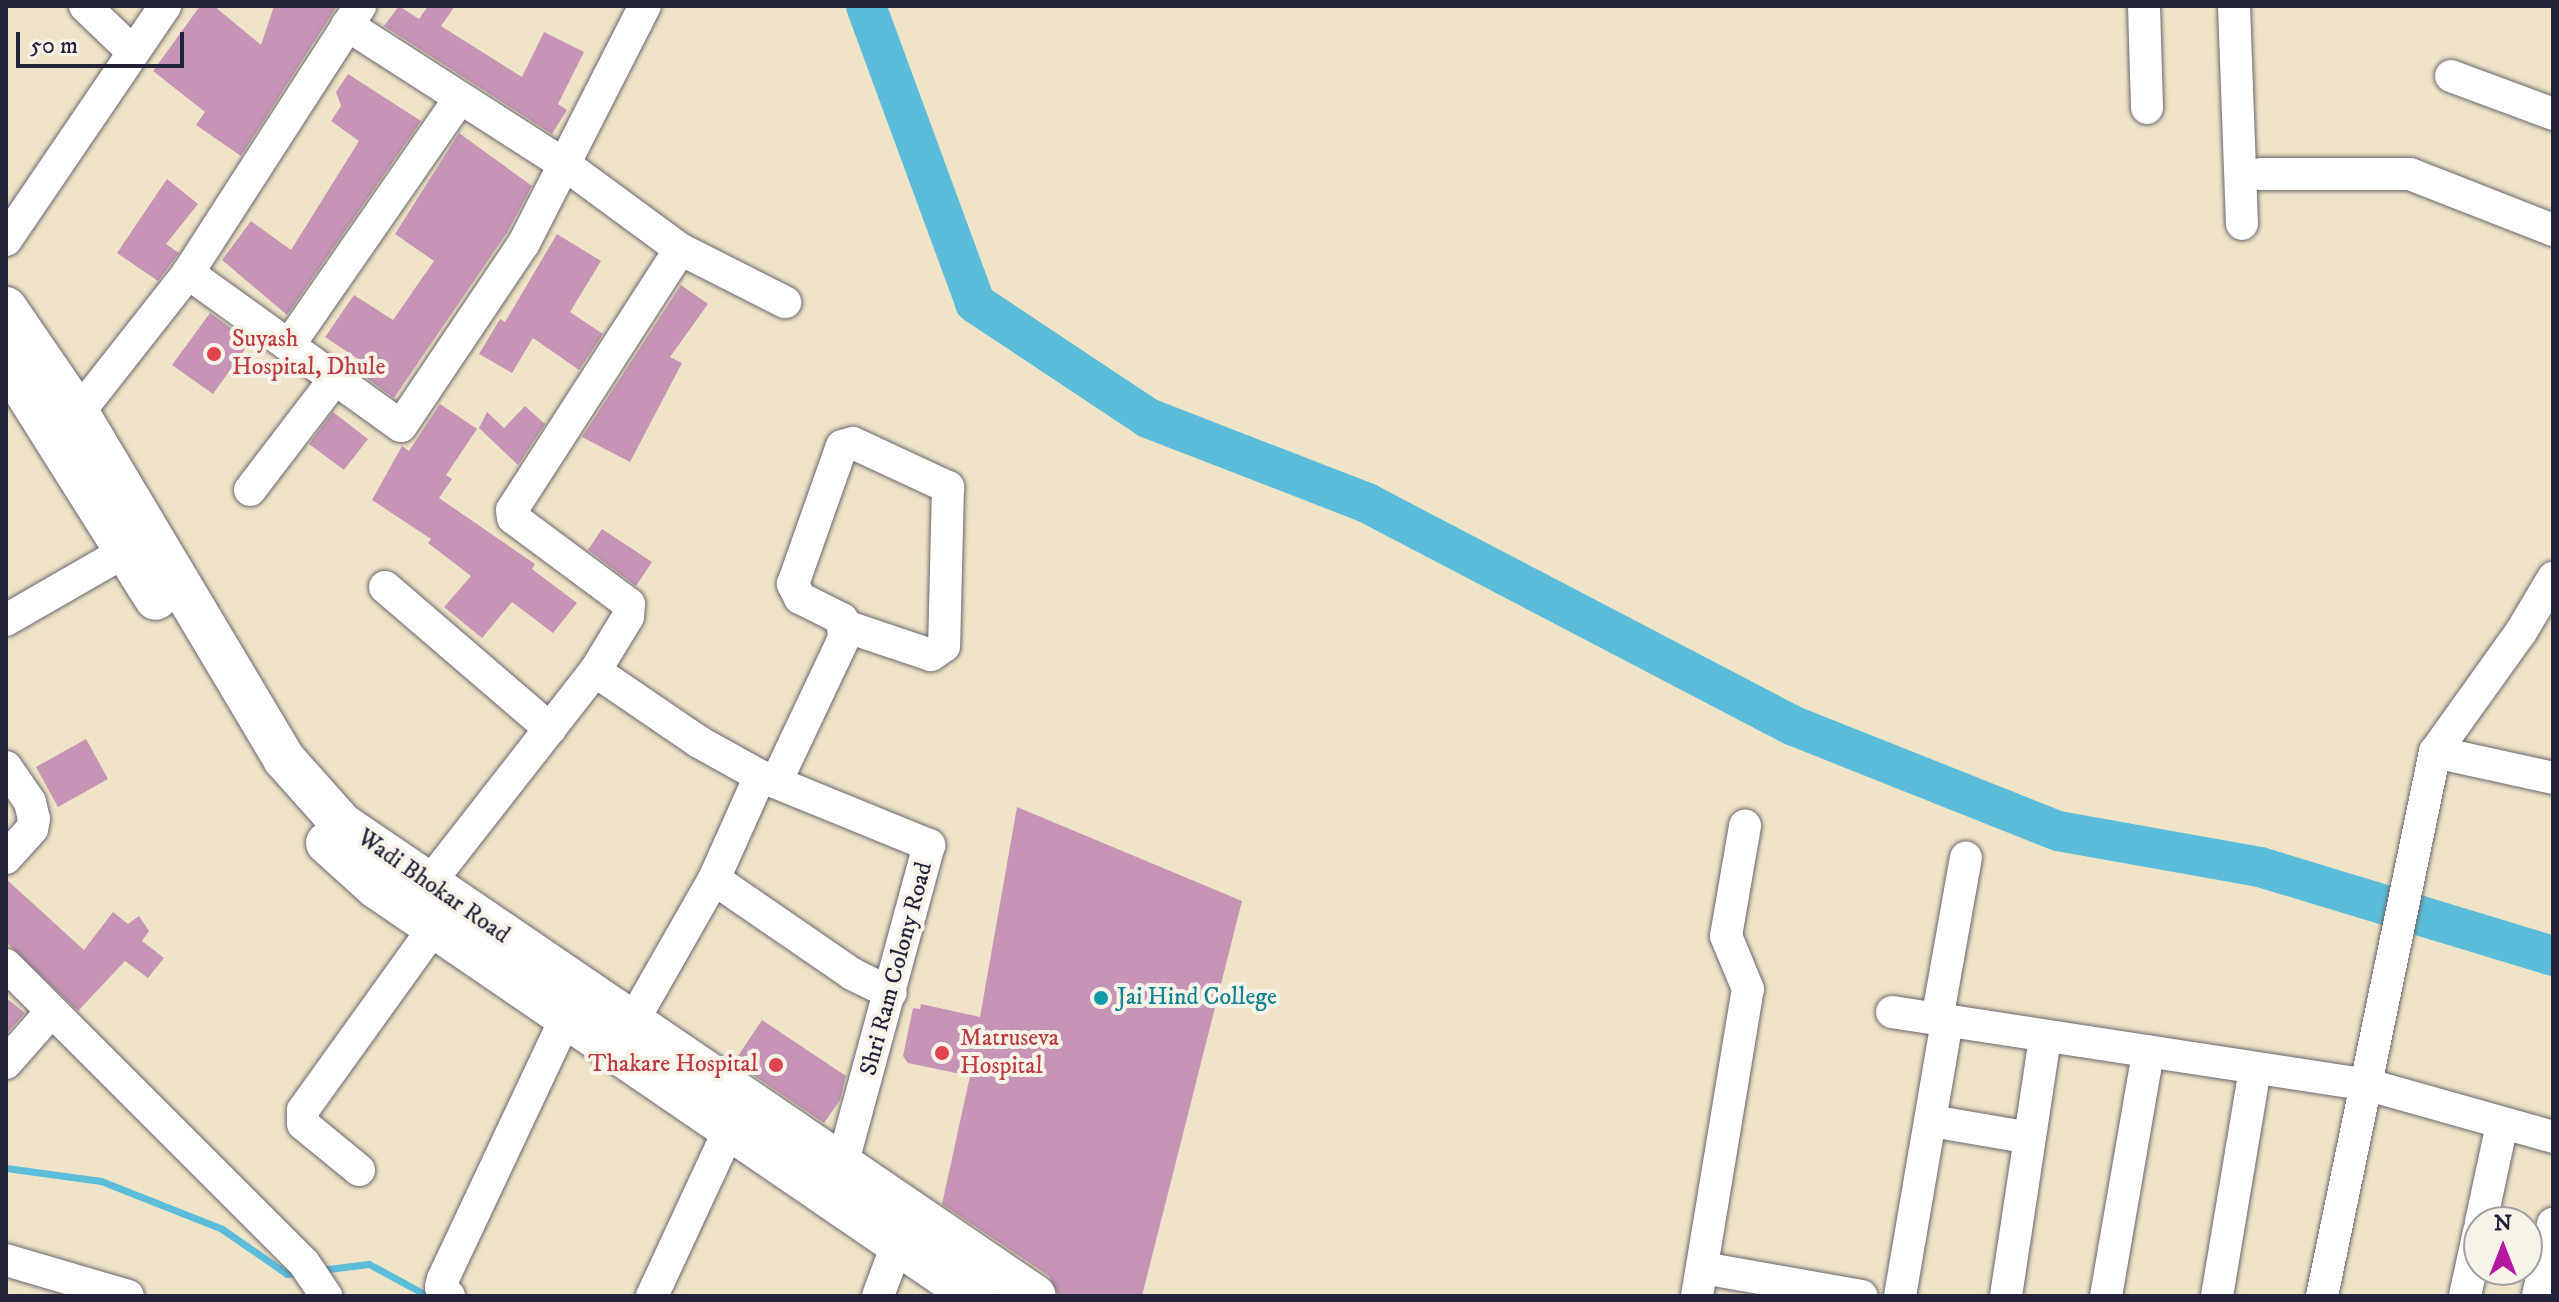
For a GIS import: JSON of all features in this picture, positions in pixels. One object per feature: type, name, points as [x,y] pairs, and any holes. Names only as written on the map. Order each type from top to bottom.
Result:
[{"type":"main road","name":"Wadi Bhokar Road","points":[[6,308],[78,413],[284,759],[423,907],[566,1018],[624,1037],[729,1130],[838,1180],[898,1242],[974,1296]]},
{"type":"main road","name":"Wadi Bhokar Road","points":[[6,361],[270,780],[316,833],[838,1180],[1035,1296]]},
{"type":"street","points":[[85,6],[133,52]]},
{"type":"street","points":[[6,240],[165,6]]},
{"type":"street","points":[[188,273],[401,426],[524,243],[567,166],[645,6]]},
{"type":"street","points":[[2144,6],[2147,108]]},
{"type":"street","points":[[2234,6],[2242,224]]},
{"type":"street","points":[[78,413],[188,273],[354,16],[460,98],[567,166],[680,249],[785,302]]},
{"type":"street","points":[[2451,76],[2553,114]]},
{"type":"street","points":[[289,345],[460,98]]},
{"type":"street","points":[[2261,174],[2410,174],[2553,230]]},
{"type":"street","points":[[359,1170],[303,1124],[303,1110],[423,907],[595,671],[628,617],[629,604],[513,518],[512,510],[680,249]]},
{"type":"street","points":[[250,490],[335,379]]},
{"type":"street","points":[[624,1037],[714,879],[844,638],[842,619],[800,598],[793,584],[842,446],[853,443],[948,487],[944,646],[931,655],[845,626]]},
{"type":"street","points":[[6,620],[126,551]]},
{"type":"street","points":[[2322,1296],[2435,752],[2512,645],[2553,578]]},
{"type":"street","points":[[385,587],[550,729]]},
{"type":"street","points":[[595,671],[699,742],[768,779]]},
{"type":"street","points":[[2435,752],[2553,778]]},
{"type":"street","points":[[6,767],[30,802],[34,819],[32,829],[6,858]]},
{"type":"street","name":"Shri Ram Colony Road","points":[[768,779],[929,845],[838,1180]]},
{"type":"street","points":[[1745,826],[1726,936],[1727,948],[1748,985],[1700,1282],[1862,1296]]},
{"type":"street","points":[[1900,1296],[1931,1121],[1966,858]]},
{"type":"street","name":"Shri Ram Colony Road","points":[[714,879],[852,974],[891,993]]},
{"type":"street","points":[[6,965],[304,1263],[325,1293]]},
{"type":"street","points":[[6,1063],[51,1012]]},
{"type":"street","points":[[1892,1012],[2365,1084],[2553,1137]]},
{"type":"street","points":[[449,1296],[441,1287],[443,1279],[566,1018]]},
{"type":"street","points":[[2006,1296],[2045,1037]]},
{"type":"street","points":[[2106,1296],[2148,1052]]},
{"type":"street","points":[[2217,1296],[2255,1068]]},
{"type":"street","points":[[1931,1121],[2030,1138]]},
{"type":"street","points":[[2484,1206],[2502,1124]]},
{"type":"street","points":[[652,1296],[729,1130]]},
{"type":"street","points":[[2538,1296],[2546,1234]]},
{"type":"street","points":[[878,1296],[898,1242]]},
{"type":"street","points":[[6,1260],[128,1296]]},
{"type":"building","points":[[200,6],[214,6],[261,45],[274,6],[337,6],[241,156],[196,125],[205,112],[153,71]]},
{"type":"building","points":[[399,6],[419,19],[428,6],[455,6],[441,26],[522,77],[544,32],[584,52],[558,104],[567,110],[552,134],[384,26]]},
{"type":"building","points":[[348,74],[421,121],[287,315],[222,260],[251,221],[291,250],[359,141],[331,121],[341,106],[336,92]]},
{"type":"building","points":[[459,133],[532,186],[508,231],[394,398],[361,374],[367,365],[325,337],[354,295],[393,320],[434,261],[395,234]]},
{"type":"building","points":[[167,179],[198,204],[166,244],[179,253],[158,281],[117,253]]},
{"type":"building","points":[[557,234],[601,261],[570,312],[603,334],[579,370],[533,338],[512,373],[479,354],[500,319],[505,322]]},
{"type":"building","points":[[681,285],[708,304],[670,357],[682,363],[630,462],[582,437]]},
{"type":"building","points":[[210,313],[250,342],[213,394],[172,365]]},
{"type":"building","points":[[440,404],[477,429],[446,475],[452,479],[439,498],[535,564],[532,569],[577,603],[553,633],[512,602],[482,638],[444,607],[471,576],[428,543],[431,539],[372,500],[402,446],[409,451]]},
{"type":"building","points":[[525,406],[545,424],[518,465],[479,428],[487,412],[504,428]]},
{"type":"building","points":[[333,412],[368,439],[344,470],[309,444]]},
{"type":"building","points":[[602,529],[652,562],[636,586],[588,550]]},
{"type":"building","points":[[86,739],[108,779],[58,807],[36,767]]},
{"type":"building","name":"Jai Hind College","points":[[1017,807],[1242,901],[1142,1296],[1059,1296],[1049,1276],[942,1204],[970,1076],[908,1063],[903,1056],[913,1008],[920,1009],[921,1004],[980,1017]]},
{"type":"building","points":[[6,879],[84,950],[113,912],[128,924],[139,916],[149,931],[142,941],[164,958],[148,978],[125,961],[78,1011],[6,942]]},
{"type":"building","points":[[6,998],[25,1013],[6,1034]]},
{"type":"building","points":[[762,1020],[846,1076],[840,1100],[824,1123],[734,1062]]},
{"type":"waterway","points":[[866,6],[975,303],[1148,418],[1367,503],[1794,726],[2058,831],[2260,867],[2553,956]]},
{"type":"waterway","points":[[6,1168],[101,1181],[222,1229],[287,1274],[299,1273]]},
{"type":"waterway","points":[[320,1270],[369,1264],[428,1296]]},
{"type":"place","name":"Suyash Hospital, Dhule","points":[[214,354]]},
{"type":"place","name":"Jai Hind College","points":[[1101,998]]},
{"type":"place","name":"Matruseva Hospital","points":[[942,1053]]},
{"type":"place","name":"Thakare Hospital","points":[[776,1065]]}]
